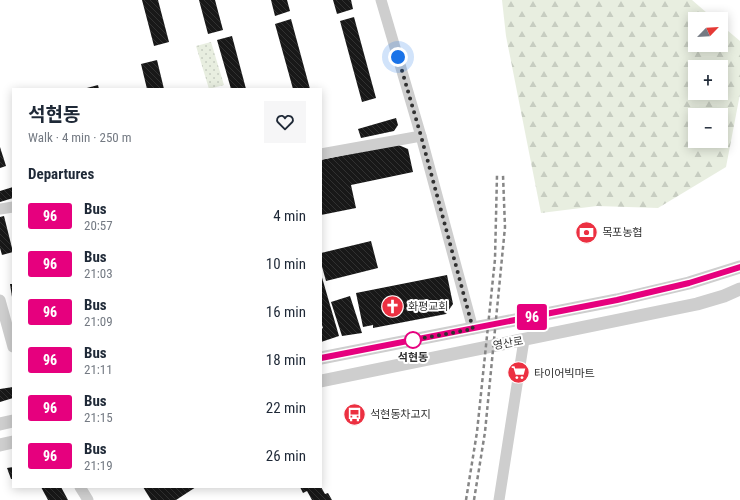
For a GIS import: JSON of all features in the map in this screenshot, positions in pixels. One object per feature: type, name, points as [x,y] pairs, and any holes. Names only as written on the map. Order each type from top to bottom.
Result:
[{"type":"street","points":[[381,0],[421,136],[473,329]]},
{"type":"street","points":[[322,154],[421,136]]},
{"type":"street","points":[[0,209],[12,207]]},
{"type":"street","name":"영산로","points":[[322,358],[609,301],[677,286],[740,267]]},
{"type":"street","name":"영산로","points":[[322,381],[697,304],[724,296],[740,289]]},
{"type":"street","points":[[0,300],[12,343]]},
{"type":"street","points":[[499,500],[524,340]]},
{"type":"street","points":[[0,424],[12,421]]},
{"type":"street","points":[[0,445],[12,442]]},
{"type":"street","points":[[81,488],[88,500]]},
{"type":"green space","points":[[502,0],[692,0],[706,12],[688,12],[688,52],[728,52],[728,31],[740,41],[740,94],[726,167],[658,208],[597,206],[541,213],[506,36]]},
{"type":"green space","points":[[211,42],[224,85],[209,88],[196,46]]},
{"type":"building","points":[[142,0],[158,0],[169,42],[154,46]]},
{"type":"building","points":[[199,0],[215,0],[223,30],[208,34]]},
{"type":"building","points":[[271,0],[287,0],[290,11],[275,16]]},
{"type":"building","points":[[333,0],[351,0],[353,9],[337,14]]},
{"type":"building","points":[[354,17],[376,98],[362,102],[340,21]]},
{"type":"building","points":[[291,19],[310,88],[293,88],[275,24]]},
{"type":"building","points":[[232,36],[246,88],[231,88],[217,40]]},
{"type":"building","points":[[157,60],[164,88],[147,88],[141,64]]},
{"type":"building","points":[[98,85],[99,88],[87,88]]},
{"type":"building","points":[[396,118],[398,125],[394,131],[361,138],[358,129]]},
{"type":"building","points":[[396,144],[408,149],[413,172],[351,185],[356,208],[322,215],[322,160]]},
{"type":"building","points":[[0,147],[6,166],[0,168]]},
{"type":"building","points":[[12,187],[12,198],[0,202],[0,191]]},
{"type":"building","points":[[4,216],[12,248],[12,252],[2,255],[0,248],[0,217]]},
{"type":"building","points":[[371,241],[378,268],[326,281],[322,267],[322,253]]},
{"type":"building","points":[[447,275],[453,304],[446,314],[373,328],[373,325],[363,327],[356,293]]},
{"type":"building","points":[[322,277],[339,336],[322,342]]},
{"type":"building","points":[[10,284],[12,284],[12,297]]},
{"type":"building","points":[[350,296],[362,333],[342,336],[331,302]]},
{"type":"building","points":[[12,387],[12,398],[0,402],[0,389]]},
{"type":"building","points":[[12,467],[12,479],[11,479],[7,468]]},
{"type":"building","points":[[42,488],[62,488],[68,500],[48,500]]},
{"type":"building","points":[[144,488],[194,488],[176,500],[151,500]]},
{"type":"building","points":[[300,488],[322,488],[325,494],[328,493],[332,500],[312,500],[307,491],[303,493]]},
{"type":"railway","points":[[466,500],[477,432],[495,259],[497,175]]},
{"type":"railway","points":[[474,500],[485,432],[505,227],[503,175]]},
{"type":"bus line","name":"96","points":[[322,358],[617,300],[689,283],[740,267]]},
{"type":"place","name":"목포농협","points":[[587,232]]},
{"type":"place","name":"화평교회","points":[[392,306]]},
{"type":"place","name":"석현동","points":[[413,340]]},
{"type":"place","name":"타이어빅마트","points":[[518,373]]},
{"type":"place","name":"석현동차고지","points":[[354,414]]},
{"type":"route","points":[[398,57],[473,329],[413,340]]}]
